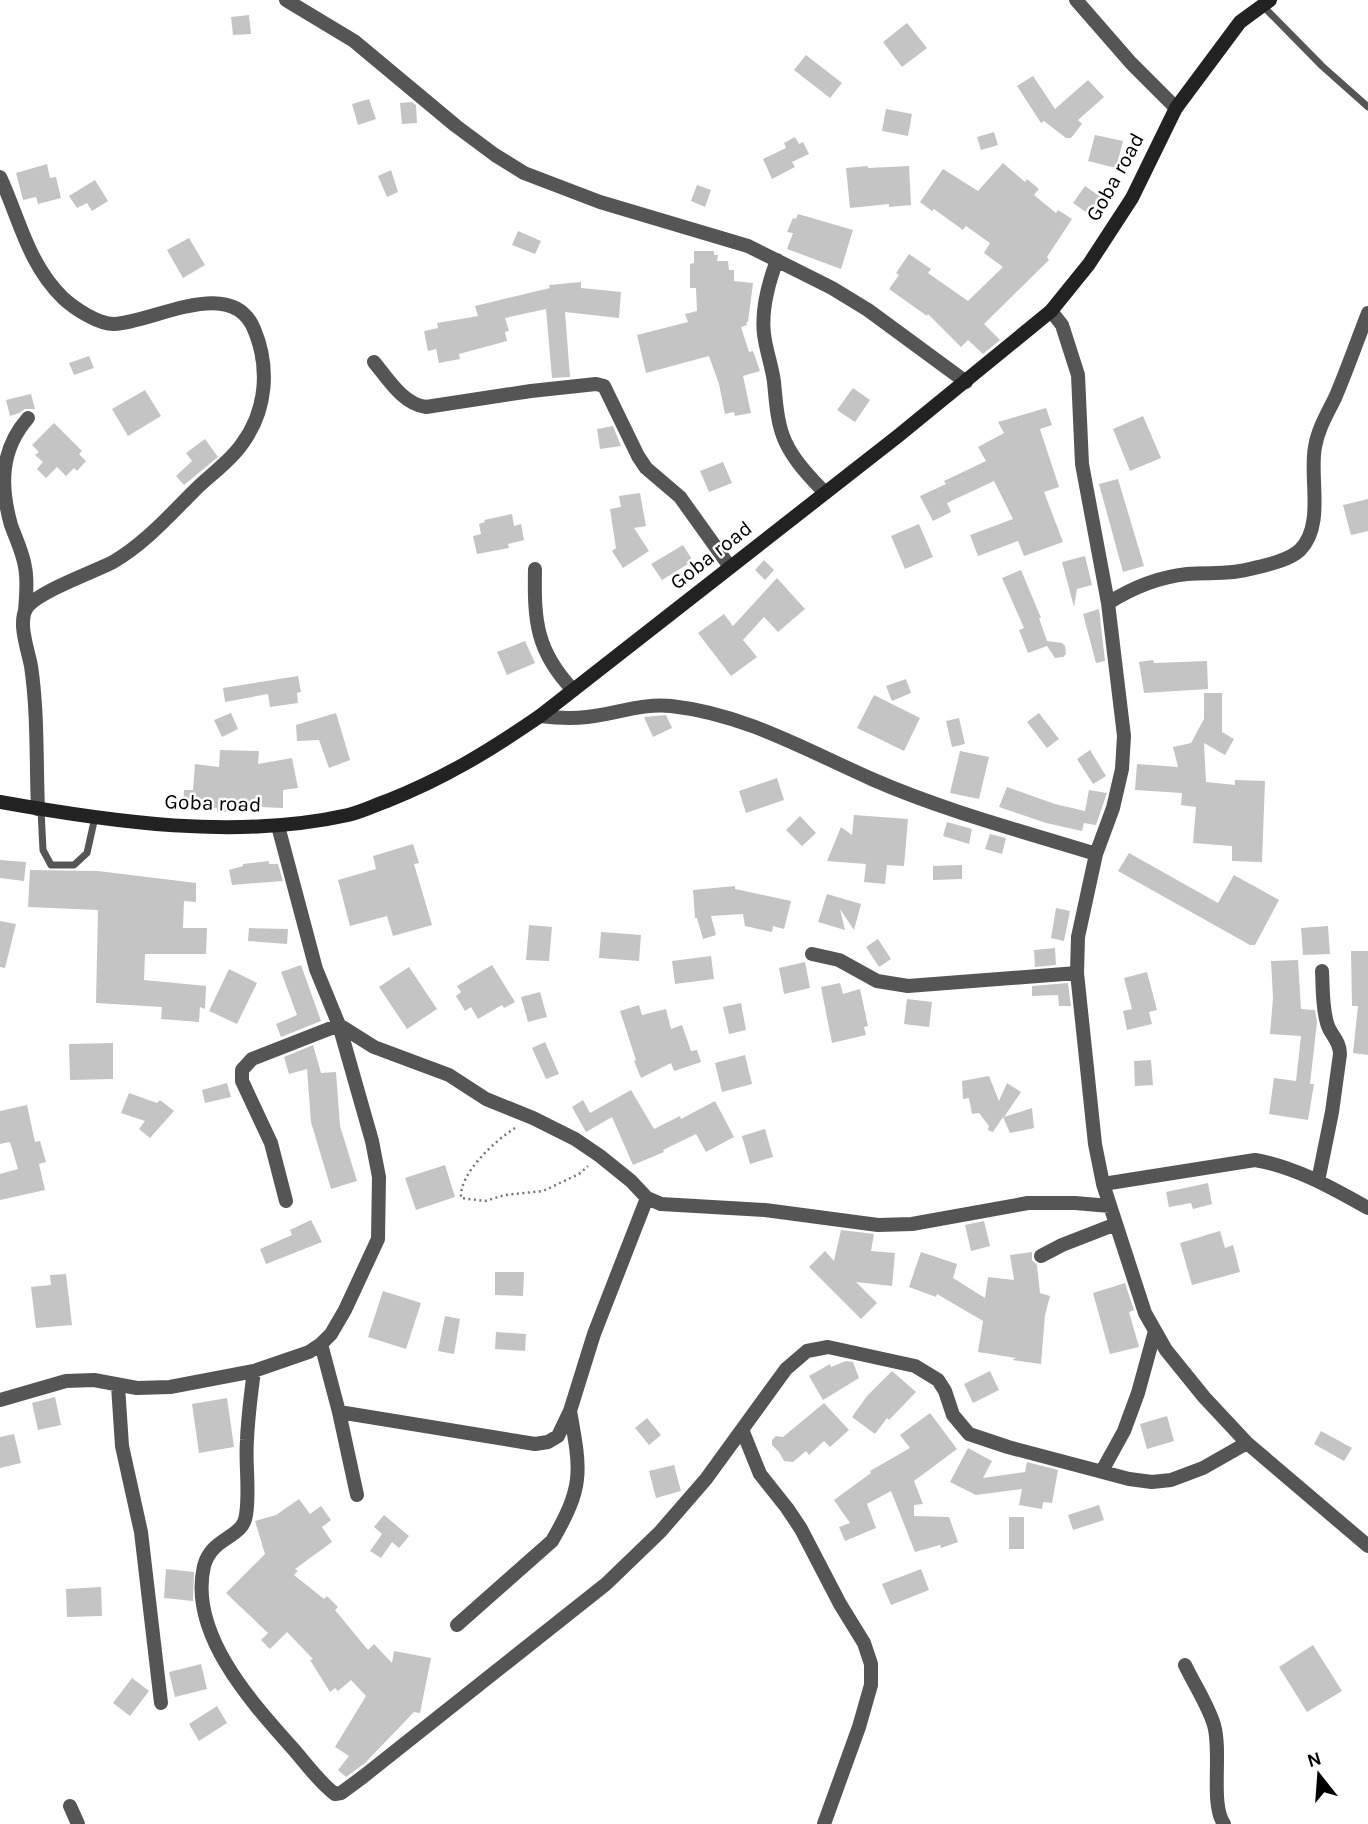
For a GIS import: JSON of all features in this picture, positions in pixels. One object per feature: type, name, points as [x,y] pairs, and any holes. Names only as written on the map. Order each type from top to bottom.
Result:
[{"type":"street","points":[[286,0],[354,41],[456,126],[524,173],[600,202],[748,246],[832,288],[868,310],[966,382]]},
{"type":"street","points":[[1076,0],[1131,63],[1176,108]]},
{"type":"street","name":"Goba road","points":[[0,803],[95,817],[226,827],[278,825],[349,815],[428,785],[480,757],[540,716],[966,382],[1051,311],[1088,264],[1132,198],[1176,108],[1240,22],[1266,3]]},
{"type":"street","points":[[0,177],[23,238],[39,271],[64,299],[98,320],[112,324],[188,306],[231,304],[241,310],[253,325],[263,351],[265,378],[258,414],[242,445],[150,535],[134,549],[104,567],[37,597],[24,611]]},
{"type":"street","points":[[777,260],[769,283],[764,335],[772,366],[779,422],[784,440],[793,455],[825,493]]},
{"type":"street","points":[[1051,311],[1062,326],[1071,346],[1078,375],[1082,464],[1108,603],[1124,736],[1123,758],[1113,808],[1096,854],[1078,937],[1077,973],[1095,1144],[1103,1184],[1145,1313],[1166,1350],[1204,1398],[1247,1443],[1368,1546]]},
{"type":"street","points":[[1108,603],[1130,589],[1150,582],[1187,574],[1234,573],[1286,558],[1299,550],[1308,537],[1313,516],[1314,449],[1320,427],[1335,397],[1368,313]]},
{"type":"street","points":[[374,362],[415,406],[426,407],[544,389],[596,384],[604,386],[646,468],[680,497],[730,567]]},
{"type":"street","points":[[28,418],[16,432],[4,463],[1,489],[27,580],[23,623],[33,682],[39,809]]},
{"type":"street","points":[[535,569],[539,635],[556,672],[573,690]]},
{"type":"street","points":[[540,716],[565,719],[669,705],[715,714],[769,731],[874,780],[922,799],[1096,854]]},
{"type":"street","points":[[0,1400],[66,1381],[94,1380],[118,1386],[170,1387],[254,1371],[309,1352],[321,1344],[331,1334],[345,1310],[378,1239],[379,1177],[372,1141],[339,1026],[316,969],[278,825]]},
{"type":"street","points":[[812,954],[839,960],[877,981],[908,986],[1077,973]]},
{"type":"street","points":[[1318,1181],[1340,1054],[1340,1044],[1329,1029],[1325,1013],[1322,971]]},
{"type":"street","points":[[339,1026],[374,1046],[449,1075],[486,1099],[575,1139],[600,1156],[648,1198],[668,1205],[765,1210],[878,1225],[912,1224],[1028,1203],[1110,1206]]},
{"type":"street","points":[[286,1201],[271,1143],[242,1081],[242,1070],[252,1059],[339,1026]]},
{"type":"street","points":[[1103,1184],[1255,1160],[1274,1163],[1318,1181],[1368,1208]]},
{"type":"street","points":[[339,1412],[536,1444],[548,1443],[558,1436],[570,1411],[594,1334],[648,1198]]},
{"type":"street","points":[[1041,1256],[1116,1224]]},
{"type":"street","points":[[1102,1471],[1124,1431],[1138,1393],[1155,1331]]},
{"type":"street","points":[[321,1344],[357,1495]]},
{"type":"street","points":[[254,1371],[247,1440],[246,1514],[239,1530],[216,1544],[207,1556],[202,1584],[204,1611],[215,1647],[226,1665],[279,1734],[335,1794],[341,1793],[364,1776],[606,1584],[660,1532],[706,1479],[743,1432],[763,1399],[797,1357],[807,1351],[828,1347],[915,1366],[938,1380],[958,1423],[969,1434],[1129,1479],[1152,1482],[1171,1480],[1203,1468],[1247,1443]]},
{"type":"street","points":[[118,1386],[122,1446],[141,1532],[161,1703]]},
{"type":"street","points":[[457,1625],[552,1541],[562,1523],[578,1486],[579,1461],[570,1411]]},
{"type":"street","points":[[743,1432],[760,1474],[801,1529],[840,1605],[864,1643],[871,1664],[871,1685],[859,1727],[824,1824]]},
{"type":"street","points":[[1185,1665],[1214,1725],[1219,1755],[1217,1798],[1224,1824]]},
{"type":"street","points":[[70,1806],[78,1824]]},
{"type":"lane","points":[[1266,3],[1322,66],[1368,107]]},
{"type":"lane","points":[[39,809],[43,850],[51,865],[74,865],[87,853],[95,817]]},
{"type":"path","points":[[533,1118],[487,1149],[462,1188],[461,1198],[485,1201],[505,1195],[542,1191],[579,1174],[600,1156]]},
{"type":"building","points":[[249,15],[251,34],[233,35],[231,17]]},
{"type":"building","points":[[907,23],[927,48],[902,67],[883,42]]},
{"type":"building","points":[[806,55],[842,83],[830,98],[794,70]]},
{"type":"building","points":[[1033,76],[1055,109],[1088,80],[1104,97],[1078,120],[1082,124],[1071,138],[1066,138],[1044,121],[1041,123],[1017,86]]},
{"type":"building","points":[[369,99],[376,119],[358,125],[352,104]]},
{"type":"building","points":[[412,102],[416,105],[417,123],[402,124],[400,103]]},
{"type":"building","points":[[886,109],[912,114],[908,136],[882,131]]},
{"type":"building","points":[[994,132],[998,145],[981,150],[977,137]]},
{"type":"building","points":[[1095,135],[1123,141],[1116,168],[1088,161]]},
{"type":"building","points":[[795,137],[799,144],[803,142],[809,154],[792,162],[795,167],[772,179],[763,159],[786,148],[784,143]]},
{"type":"building","points":[[1003,163],[1025,182],[1027,179],[1039,189],[1034,195],[1056,213],[1058,210],[1072,219],[1047,257],[1049,260],[984,324],[1000,340],[983,354],[968,340],[961,347],[928,314],[927,316],[889,289],[909,254],[931,269],[928,273],[968,301],[1003,267],[984,253],[990,243],[966,226],[963,230],[920,202],[943,169],[978,191]]},
{"type":"building","points":[[47,164],[50,178],[56,177],[61,198],[38,204],[36,197],[23,200],[16,173]]},
{"type":"building","points":[[909,166],[911,205],[850,208],[846,168]]},
{"type":"building","points":[[391,170],[398,192],[387,197],[378,176]]},
{"type":"building","points":[[95,180],[108,201],[92,211],[87,203],[77,208],[69,196]]},
{"type":"building","points":[[697,185],[711,190],[705,207],[691,201]]},
{"type":"building","points":[[1085,186],[1105,200],[1093,217],[1073,203]]},
{"type":"building","points":[[798,214],[853,230],[841,269],[787,249],[793,233],[787,232],[793,218],[796,219]]},
{"type":"building","points":[[518,231],[541,241],[535,254],[512,245]]},
{"type":"building","points":[[189,238],[205,265],[183,278],[167,250]]},
{"type":"building","points":[[694,251],[714,251],[714,255],[718,255],[717,261],[728,261],[729,270],[734,270],[734,281],[753,283],[748,322],[741,327],[749,352],[753,351],[760,371],[743,376],[751,413],[735,416],[734,412],[725,414],[719,384],[709,356],[646,373],[637,335],[688,322],[685,314],[697,311],[696,288],[690,288],[690,264],[694,263]]},
{"type":"building","points":[[581,282],[581,288],[621,292],[619,318],[565,312],[570,377],[552,378],[546,309],[505,318],[509,331],[505,332],[507,341],[459,354],[460,359],[439,363],[436,349],[428,351],[424,331],[438,328],[437,323],[478,316],[475,306],[550,288],[549,285]]},
{"type":"building","points":[[89,356],[94,368],[74,375],[69,363]]},
{"type":"building","points":[[853,388],[870,400],[855,422],[837,410]]},
{"type":"building","points":[[145,390],[161,416],[128,436],[112,409]]},
{"type":"building","points":[[31,394],[35,409],[25,409],[10,416],[6,400]]},
{"type":"building","points":[[1046,408],[1052,425],[1040,429],[1059,487],[1044,492],[1063,542],[1024,556],[1018,541],[978,556],[970,535],[1013,519],[994,481],[947,503],[951,512],[933,521],[920,496],[986,461],[978,447],[1004,433],[998,422]]},
{"type":"building","points":[[1143,416],[1161,458],[1130,471],[1113,429]]},
{"type":"building","points":[[54,423],[82,451],[79,454],[86,461],[77,471],[74,468],[66,476],[57,467],[46,478],[37,469],[43,462],[35,455],[39,452],[32,445]]},
{"type":"building","points":[[613,426],[621,446],[600,449],[597,429]]},
{"type":"building","points":[[205,439],[218,457],[184,485],[176,476],[192,461],[186,453]]},
{"type":"building","points":[[723,462],[732,483],[709,492],[700,471]]},
{"type":"building","points":[[1118,479],[1144,566],[1123,572],[1099,484]]},
{"type":"building","points":[[640,493],[646,526],[634,528],[649,551],[623,568],[612,551],[616,548],[610,509],[621,507],[619,496]]},
{"type":"building","points":[[1368,499],[1368,531],[1351,535],[1343,505]]},
{"type":"building","points":[[512,514],[514,526],[521,524],[524,540],[508,544],[509,548],[477,554],[473,536],[481,534],[479,524],[485,522],[484,520]]},
{"type":"building","points":[[919,524],[933,557],[905,569],[891,536]]},
{"type":"building","points":[[683,545],[693,561],[662,580],[651,564]]},
{"type":"building","points":[[1085,556],[1092,585],[1077,589],[1074,607],[1062,562]]},
{"type":"building","points":[[764,560],[774,570],[765,580],[755,570]]},
{"type":"building","points":[[1021,570],[1041,618],[1047,641],[1065,646],[1066,654],[1063,657],[1055,658],[1047,646],[1028,653],[1019,630],[1024,628],[1002,578]]},
{"type":"building","points":[[777,578],[805,609],[778,632],[764,617],[743,640],[757,657],[731,676],[698,633],[724,614],[733,626]]},
{"type":"building","points":[[1099,609],[1105,661],[1096,663],[1083,614]]},
{"type":"building","points":[[525,641],[535,663],[507,675],[497,652]]},
{"type":"building","points":[[1153,660],[1154,663],[1207,661],[1208,689],[1144,693],[1139,662]]},
{"type":"building","points":[[298,676],[301,692],[297,693],[298,703],[270,707],[268,694],[225,702],[223,688]]},
{"type":"building","points":[[906,679],[911,693],[892,701],[886,686]]},
{"type":"building","points":[[1204,693],[1222,693],[1222,732],[1234,739],[1225,755],[1204,743],[1206,782],[1235,785],[1235,780],[1265,781],[1262,862],[1232,861],[1232,846],[1193,843],[1196,807],[1181,805],[1182,793],[1135,790],[1137,764],[1178,767],[1173,747],[1191,743],[1204,719]]},
{"type":"building","points":[[874,695],[920,718],[904,751],[857,728]]},
{"type":"building","points":[[231,713],[238,729],[222,737],[214,720]]},
{"type":"building","points":[[336,713],[350,760],[329,768],[319,740],[297,741],[296,725]]},
{"type":"building","points":[[1039,713],[1059,739],[1047,748],[1027,722]]},
{"type":"building","points":[[666,715],[672,728],[653,737],[644,717]]},
{"type":"building","points":[[959,718],[965,744],[952,747],[946,721]]},
{"type":"building","points":[[220,750],[259,751],[258,764],[292,758],[298,788],[283,790],[283,808],[235,806],[234,812],[183,806],[184,790],[193,790],[195,764],[219,767]]},
{"type":"building","points":[[1090,750],[1106,776],[1093,784],[1077,759]]},
{"type":"building","points":[[960,751],[989,757],[979,799],[950,793]]},
{"type":"building","points":[[777,778],[784,800],[746,813],[739,791]]},
{"type":"building","points":[[1007,787],[1055,804],[1085,811],[1089,790],[1107,793],[1096,825],[1084,823],[1082,831],[1046,823],[999,807]]},
{"type":"building","points":[[854,815],[908,819],[904,866],[887,865],[885,884],[864,882],[866,864],[827,861],[841,827],[852,835]]},
{"type":"building","points":[[800,816],[816,833],[802,846],[786,830]]},
{"type":"building","points":[[947,822],[972,829],[969,844],[943,836]]},
{"type":"building","points":[[990,834],[1006,838],[1002,854],[985,849]]},
{"type":"building","points":[[413,844],[419,863],[414,864],[432,925],[393,936],[387,916],[350,926],[338,880],[376,869],[373,856]]},
{"type":"building","points":[[1129,853],[1218,903],[1234,875],[1279,900],[1255,945],[1250,945],[1118,871]]},
{"type":"building","points":[[0,860],[26,862],[24,881],[0,878]]},
{"type":"building","points":[[269,861],[269,864],[278,864],[283,881],[232,885],[229,870],[243,864]]},
{"type":"building","points":[[962,865],[962,879],[933,880],[933,866]]},
{"type":"building","points":[[30,870],[98,871],[196,883],[196,902],[184,901],[183,928],[207,928],[206,954],[145,954],[144,980],[206,986],[205,1009],[200,1007],[199,1022],[161,1019],[162,1007],[96,1003],[98,910],[28,907]]},
{"type":"building","points":[[735,886],[735,889],[791,901],[784,929],[773,926],[772,932],[745,926],[743,914],[711,916],[716,935],[703,939],[695,918],[693,890]]},
{"type":"building","points":[[827,894],[861,904],[854,930],[840,909],[845,930],[818,922]]},
{"type":"building","points":[[1056,908],[1070,911],[1064,941],[1051,938]]},
{"type":"building","points":[[0,921],[16,924],[5,968],[0,967]]},
{"type":"building","points":[[529,925],[552,927],[549,961],[526,960]]},
{"type":"building","points":[[1328,926],[1330,954],[1303,955],[1301,928]]},
{"type":"building","points":[[249,928],[288,929],[287,944],[248,941]]},
{"type":"building","points":[[601,932],[641,935],[639,961],[599,958]]},
{"type":"building","points":[[878,939],[891,959],[879,967],[866,947]]},
{"type":"building","points":[[1055,948],[1056,965],[1035,967],[1034,950]]},
{"type":"building","points":[[1351,951],[1368,951],[1368,1055],[1353,1053],[1358,1006],[1352,1006]]},
{"type":"building","points":[[711,956],[714,979],[675,984],[672,961]]},
{"type":"building","points":[[1298,960],[1301,1009],[1315,1010],[1317,1022],[1310,1084],[1314,1084],[1308,1120],[1269,1114],[1274,1078],[1296,1081],[1301,1036],[1270,1034],[1273,998],[1271,961]]},
{"type":"building","points":[[805,962],[810,988],[784,994],[779,968]]},
{"type":"building","points":[[301,965],[321,1021],[281,1037],[276,1024],[297,1015],[281,972]]},
{"type":"building","points":[[492,965],[515,1002],[504,1008],[502,1005],[478,1019],[471,1007],[465,1011],[456,996],[461,992],[457,986]]},
{"type":"building","points":[[409,967],[437,1009],[407,1029],[379,987]]},
{"type":"building","points":[[229,969],[257,983],[237,1024],[209,1011]]},
{"type":"building","points":[[1147,972],[1157,1010],[1149,1012],[1152,1024],[1127,1030],[1123,1011],[1132,1009],[1124,978]]},
{"type":"building","points":[[840,983],[843,994],[860,989],[868,1026],[864,1027],[866,1035],[832,1043],[821,987]]},
{"type":"building","points":[[1068,983],[1071,1006],[1059,1006],[1058,995],[1032,996],[1032,986]]},
{"type":"building","points":[[540,992],[547,1017],[528,1022],[521,997]]},
{"type":"building","points":[[907,999],[932,1002],[929,1027],[904,1024]]},
{"type":"building","points":[[741,1003],[746,1030],[729,1034],[723,1007]]},
{"type":"building","points":[[639,1005],[642,1015],[666,1009],[671,1029],[682,1025],[691,1051],[697,1050],[701,1062],[674,1071],[671,1063],[641,1078],[620,1011]]},
{"type":"building","points":[[545,1042],[559,1074],[546,1079],[532,1048]]},
{"type":"building","points":[[113,1043],[113,1079],[70,1080],[69,1044]]},
{"type":"building","points":[[313,1045],[321,1073],[336,1072],[340,1126],[357,1181],[331,1189],[311,1122],[307,1069],[289,1074],[284,1057]]},
{"type":"building","points":[[745,1055],[752,1084],[722,1092],[715,1063]]},
{"type":"building","points":[[1151,1060],[1153,1085],[1135,1086],[1134,1061]]},
{"type":"building","points":[[989,1076],[999,1101],[1007,1083],[1021,1092],[1004,1117],[1032,1108],[1034,1128],[1010,1133],[1003,1117],[993,1132],[988,1130],[989,1126],[979,1113],[972,1114],[969,1098],[963,1099],[962,1081]]},
{"type":"building","points":[[227,1083],[231,1097],[205,1103],[202,1090]]},
{"type":"building","points":[[631,1090],[654,1129],[680,1116],[681,1119],[715,1101],[734,1137],[706,1152],[696,1134],[633,1165],[612,1117],[586,1132],[572,1107],[583,1100],[590,1113]]},
{"type":"building","points":[[129,1093],[157,1103],[160,1100],[174,1111],[150,1138],[139,1129],[145,1121],[121,1113]]},
{"type":"building","points":[[27,1105],[35,1142],[40,1141],[46,1162],[39,1164],[45,1190],[0,1200],[0,1174],[18,1169],[10,1142],[0,1144],[0,1111]]},
{"type":"building","points":[[765,1129],[773,1157],[750,1164],[742,1136]]},
{"type":"building","points":[[445,1165],[455,1197],[416,1210],[405,1178]]},
{"type":"building","points":[[1208,1183],[1212,1204],[1193,1209],[1191,1203],[1169,1207],[1166,1192]]},
{"type":"building","points":[[311,1220],[322,1242],[266,1264],[260,1249],[292,1235],[290,1230]]},
{"type":"building","points":[[984,1221],[990,1246],[971,1251],[965,1225]]},
{"type":"building","points":[[841,1230],[874,1234],[871,1251],[895,1253],[892,1286],[856,1282],[877,1303],[861,1319],[809,1267],[825,1251],[834,1261]]},
{"type":"building","points":[[1220,1231],[1225,1248],[1233,1245],[1240,1272],[1192,1285],[1180,1243]]},
{"type":"building","points":[[921,1252],[957,1264],[953,1278],[985,1298],[988,1277],[1014,1280],[1010,1255],[1032,1252],[1032,1260],[1037,1265],[1040,1293],[1050,1296],[1045,1315],[1041,1364],[978,1352],[983,1321],[937,1294],[936,1297],[909,1287]]},
{"type":"building","points":[[495,1272],[524,1272],[523,1296],[495,1295]]},
{"type":"building","points":[[66,1274],[72,1325],[36,1328],[31,1287],[51,1285],[50,1275]]},
{"type":"building","points":[[1125,1283],[1134,1310],[1129,1312],[1139,1347],[1110,1354],[1093,1293]]},
{"type":"building","points":[[383,1291],[421,1303],[406,1349],[368,1337]]},
{"type":"building","points":[[445,1316],[460,1319],[454,1354],[438,1351]]},
{"type":"building","points":[[496,1332],[526,1334],[525,1351],[495,1349]]},
{"type":"building","points":[[846,1361],[853,1362],[859,1378],[823,1400],[809,1376],[830,1364],[831,1367]]},
{"type":"building","points":[[892,1371],[916,1392],[889,1420],[887,1418],[875,1434],[852,1417],[867,1396]]},
{"type":"building","points":[[990,1371],[999,1390],[973,1403],[964,1384]]},
{"type":"building","points":[[55,1397],[61,1425],[38,1430],[32,1403]]},
{"type":"building","points":[[227,1398],[234,1447],[199,1453],[192,1404]]},
{"type":"building","points":[[824,1403],[849,1430],[830,1447],[824,1441],[809,1455],[806,1451],[793,1462],[784,1461],[772,1445],[772,1440],[776,1436],[783,1437]]},
{"type":"building","points":[[930,1413],[957,1449],[914,1481],[923,1504],[914,1505],[914,1516],[949,1517],[958,1542],[915,1552],[891,1491],[867,1504],[876,1528],[845,1541],[839,1527],[850,1523],[834,1500],[871,1473],[870,1471],[910,1448],[900,1435]]},
{"type":"building","points":[[1167,1416],[1174,1441],[1147,1449],[1140,1424]]},
{"type":"building","points":[[647,1418],[661,1435],[649,1445],[635,1428]]},
{"type":"building","points":[[1321,1431],[1352,1448],[1344,1461],[1314,1444]]},
{"type":"building","points":[[14,1434],[21,1463],[0,1468],[0,1437]]},
{"type":"building","points":[[968,1448],[992,1461],[983,1478],[1025,1472],[1027,1462],[1058,1470],[1052,1503],[1043,1502],[1042,1509],[1019,1505],[1022,1489],[976,1495],[950,1482]]},
{"type":"building","points":[[674,1465],[681,1491],[656,1498],[649,1471]]},
{"type":"building","points":[[299,1499],[310,1514],[321,1506],[331,1520],[322,1527],[332,1542],[295,1569],[298,1571],[294,1575],[324,1599],[327,1596],[338,1607],[335,1610],[368,1650],[374,1644],[392,1663],[394,1651],[431,1658],[420,1713],[414,1712],[365,1763],[346,1777],[338,1770],[349,1756],[335,1747],[366,1696],[351,1680],[338,1691],[335,1688],[330,1692],[310,1660],[313,1659],[287,1632],[270,1649],[261,1640],[268,1633],[226,1593],[265,1554],[255,1521],[276,1515]]},
{"type":"building","points":[[1099,1505],[1104,1520],[1073,1530],[1068,1515]]},
{"type":"building","points":[[384,1515],[409,1536],[399,1548],[392,1542],[381,1558],[370,1551],[382,1534],[374,1527]]},
{"type":"building","points":[[1009,1517],[1024,1517],[1024,1549],[1009,1549]]},
{"type":"building","points":[[166,1569],[194,1572],[193,1601],[164,1598]]},
{"type":"building","points":[[921,1569],[929,1590],[891,1605],[882,1584]]},
{"type":"building","points":[[101,1587],[102,1616],[67,1617],[66,1589]]},
{"type":"building","points":[[1313,1645],[1342,1691],[1307,1712],[1279,1667]]},
{"type":"building","points":[[201,1664],[207,1689],[175,1697],[169,1672]]},
{"type":"building","points":[[132,1678],[149,1691],[130,1716],[113,1703]]},
{"type":"building","points":[[217,1706],[227,1723],[199,1741],[189,1724]]}]
